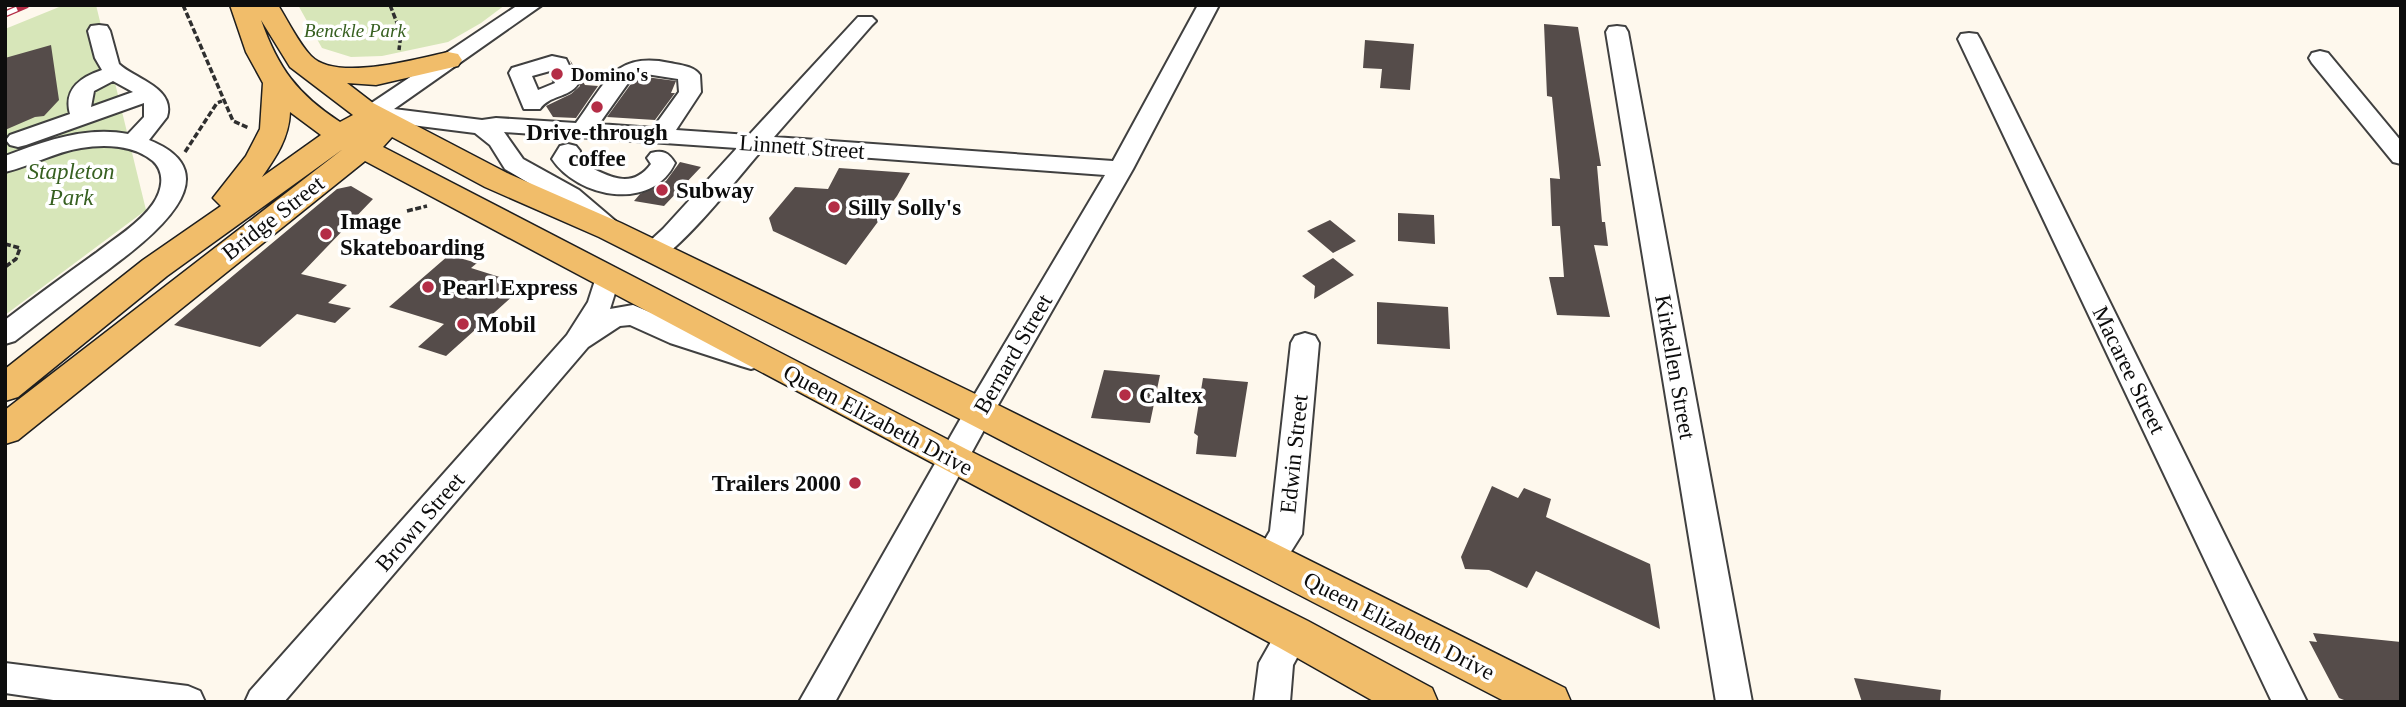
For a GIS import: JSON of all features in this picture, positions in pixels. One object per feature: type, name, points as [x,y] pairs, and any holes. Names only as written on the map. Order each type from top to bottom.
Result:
[{"type":"main road","points":[[155,268],[228,199],[256,167],[275,129],[277,83],[266,65],[243,5]]},
{"type":"main road","name":"Queen Elizabeth Drive","points":[[264,5],[300,61],[389,118],[496,180],[610,230],[979,412],[1549,702]]},
{"type":"main road","points":[[315,72],[376,77],[448,60]]},
{"type":"main road","name":"Queen Elizabeth Drive","points":[[277,83],[303,110],[351,142],[953,459],[1293,634],[1416,702]]},
{"type":"main road","name":"Bridge Street","points":[[5,388],[155,268],[389,118]]},
{"type":"main road","name":"Bridge Street","points":[[5,430],[183,289],[351,142]]},
{"type":"main road","points":[[34,365],[171,276],[186,275],[183,289]]},
{"type":"street","name":"Bridge Street","points":[[389,118],[448,60],[532,5]]},
{"type":"street","name":"Bridge Street","points":[[389,118],[516,29],[540,5]]},
{"type":"street","name":"Bernard Street","points":[[816,702],[979,412],[1121,169],[1209,5]]},
{"type":"street","points":[[651,252],[672,235],[864,21]]},
{"type":"street","points":[[99,31],[107,60],[116,73],[155,100],[157,115],[136,138],[136,144]]},
{"type":"street","name":"Kirkellen Street","points":[[1617,33],[1734,702]]},
{"type":"street","name":"Macaree Street","points":[[1969,39],[2290,702]]},
{"type":"street","points":[[2320,58],[2401,157]]},
{"type":"street","points":[[629,69],[670,70],[689,75],[690,92],[659,148],[663,163],[658,173],[641,186],[621,188],[606,185],[569,166],[564,159],[572,137],[629,69]]},
{"type":"street","points":[[103,139],[78,106],[83,88],[116,73]]},
{"type":"street","points":[[5,145],[149,94]]},
{"type":"street","points":[[389,118],[482,127]]},
{"type":"street","name":"Linnett Street","points":[[482,127],[496,125],[659,148],[755,144],[1121,169]]},
{"type":"street","name":"Queen Elizabeth Drive","points":[[482,127],[499,139],[514,164],[570,196],[610,230]]},
{"type":"street","points":[[514,164],[572,137]]},
{"type":"street","points":[[5,165],[67,144],[103,139],[136,144],[161,154],[174,169],[174,187],[162,209],[151,220],[5,334]]},
{"type":"street","name":"Brown Street","points":[[262,702],[578,342],[601,302],[607,277]]},
{"type":"street","name":"Brown Street","points":[[578,342],[614,318],[633,315],[680,336],[781,369]]},
{"type":"street","name":"Edwin Street","points":[[1269,560],[1286,534],[1305,342]]},
{"type":"street","points":[[1272,702],[1276,663],[1293,634]]},
{"type":"street","points":[[5,678],[188,702]]},
{"type":"path","points":[[183,5],[222,101],[233,121],[243,128],[251,128]]},
{"type":"path","points":[[390,5],[403,45],[394,57]]},
{"type":"path","points":[[170,162],[181,157],[217,103],[222,101]]},
{"type":"path","points":[[5,244],[20,248],[16,258],[5,267]]},
{"type":"green space","name":"Stapleton Park","points":[[64,5],[96,5],[146,210],[5,315],[5,29]]},
{"type":"green space","name":"Benckle Park","points":[[298,5],[505,5],[448,42],[382,56],[351,57],[322,48]]},
{"type":"building","points":[[1544,24],[1578,27],[1601,166],[1597,166],[1602,222],[1605,222],[1608,246],[1594,245],[1610,317],[1557,315],[1549,277],[1564,277],[1560,226],[1552,226],[1550,178],[1560,179],[1552,97],[1547,96]]},
{"type":"building","points":[[1365,40],[1414,44],[1410,90],[1380,88],[1382,69],[1363,68]]},
{"type":"building","points":[[51,45],[59,100],[44,116],[5,130],[5,58]]},
{"type":"building","points":[[570,60],[585,85],[598,86],[576,118],[553,117],[546,106],[571,94],[580,86]]},
{"type":"building","points":[[646,77],[676,81],[671,93],[675,93],[655,120],[607,117],[633,81]]},
{"type":"building","name":"Subway","points":[[680,162],[701,167],[664,206],[634,201],[640,194],[666,181]]},
{"type":"building","name":"Silly Solly's","points":[[839,168],[910,173],[897,196],[846,265],[773,231],[769,218],[795,187],[828,189]]},
{"type":"building","points":[[351,186],[373,199],[301,274],[347,285],[328,303],[351,308],[335,323],[297,314],[260,347],[174,325],[337,189]]},
{"type":"building","points":[[1398,213],[1434,215],[1435,244],[1398,241]]},
{"type":"building","points":[[1330,220],[1356,241],[1333,253],[1307,231]]},
{"type":"building","points":[[449,255],[477,263],[471,268],[525,285],[446,356],[418,347],[444,324],[389,307]]},
{"type":"building","points":[[1333,258],[1354,275],[1314,299],[1315,286],[1302,276]]},
{"type":"building","points":[[1377,302],[1448,307],[1450,349],[1377,344]]},
{"type":"building","points":[[1104,370],[1160,375],[1150,423],[1091,418]]},
{"type":"building","points":[[1203,378],[1248,382],[1236,457],[1196,454],[1198,436],[1194,433]]},
{"type":"building","points":[[1492,486],[1518,498],[1524,488],[1551,499],[1546,517],[1650,564],[1660,629],[1536,571],[1527,588],[1489,570],[1465,569],[1461,557]]},
{"type":"building","points":[[2313,633],[2401,642],[2401,702],[2349,702],[2339,698],[2309,641],[2317,642]]},
{"type":"building","points":[[1854,678],[1941,690],[1940,702],[1862,702]]},
{"type":"railway","points":[[5,14],[26,5]]},
{"type":"place","name":"Domino's","points":[[557,74]]},
{"type":"place","name":"Drive-through coffee","points":[[597,107]]},
{"type":"place","name":"Subway","points":[[662,190]]},
{"type":"place","name":"Silly Solly's","points":[[834,207]]},
{"type":"place","name":"Image Skateboarding","points":[[326,234]]},
{"type":"place","name":"Pearl Express","points":[[428,287]]},
{"type":"place","name":"Mobil","points":[[463,324]]},
{"type":"place","name":"Caltex","points":[[1125,395]]},
{"type":"place","name":"Trailers 2000","points":[[855,483]]}]
